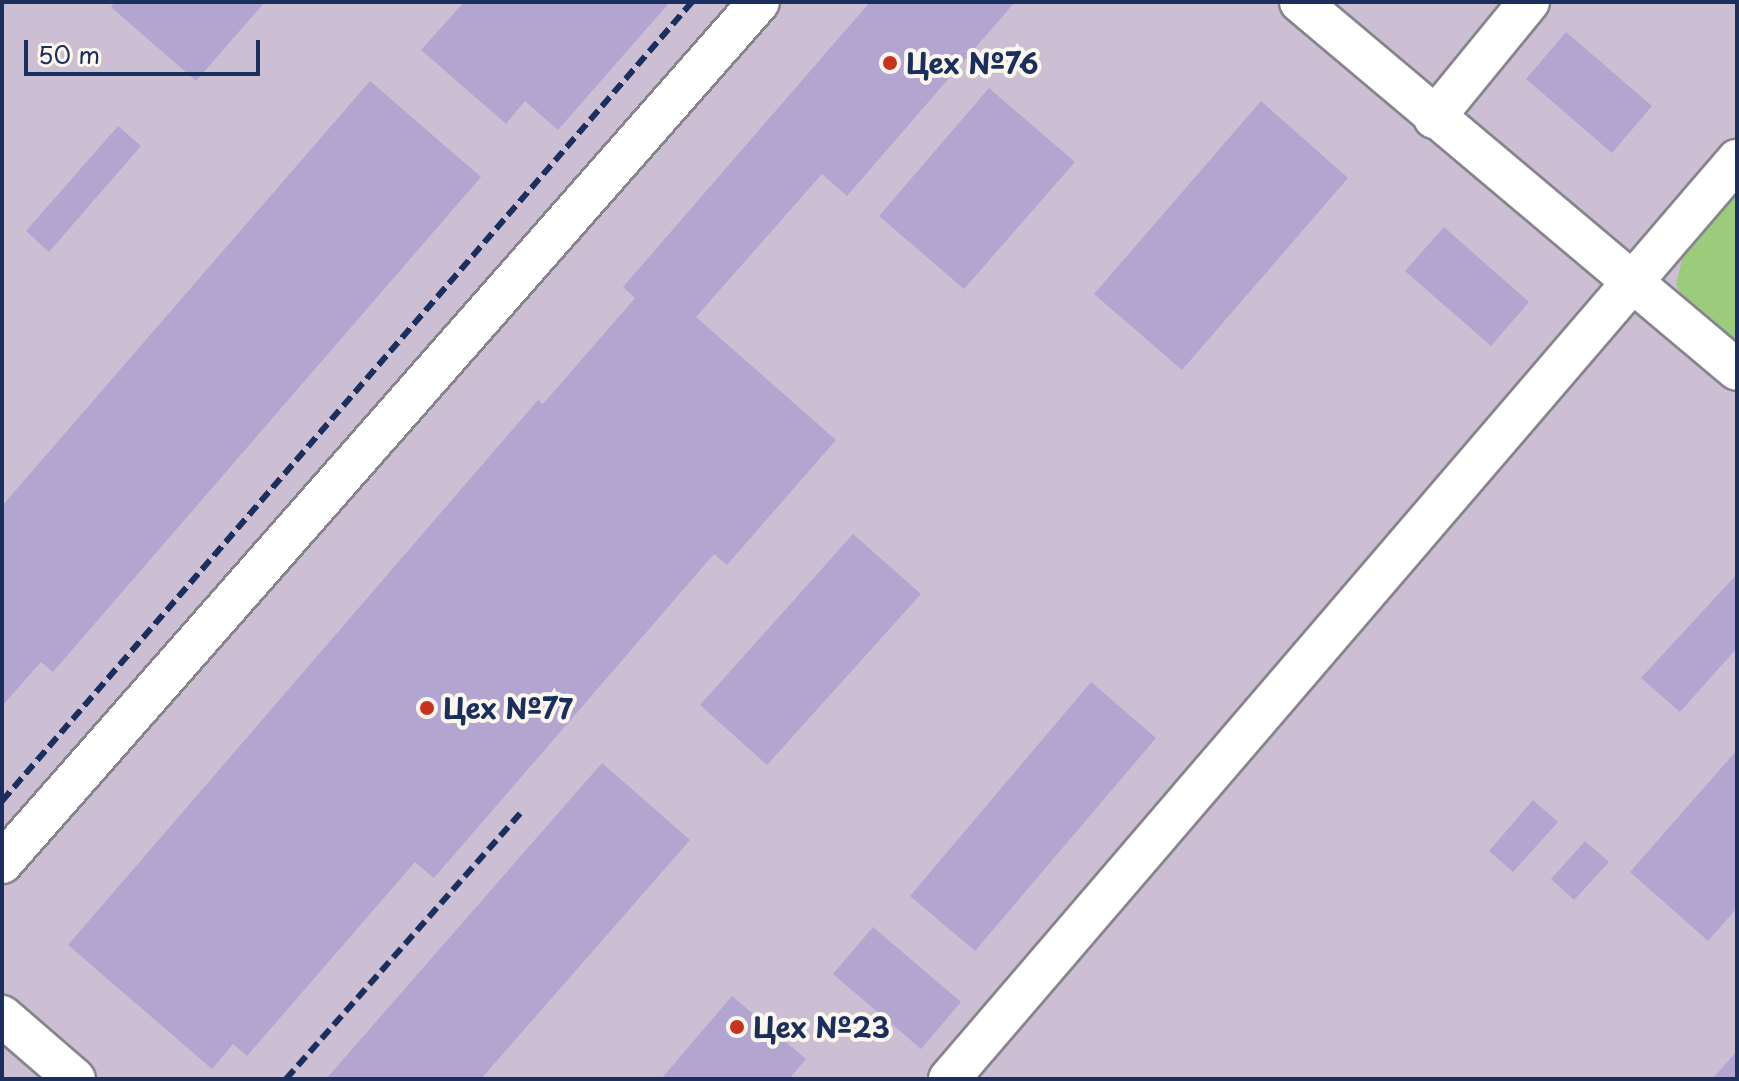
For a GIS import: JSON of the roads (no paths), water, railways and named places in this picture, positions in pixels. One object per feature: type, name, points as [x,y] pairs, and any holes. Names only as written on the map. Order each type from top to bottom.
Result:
[{"type":"lane","points":[[2,863],[759,2]]},
{"type":"lane","points":[[1300,2],[1434,118],[1737,370]]},
{"type":"lane","points":[[1434,118],[1529,2]]},
{"type":"lane","points":[[949,1079],[1737,160]]},
{"type":"lane","points":[[2,1016],[75,1079]]},
{"type":"railway","points":[[2,801],[692,2]]},
{"type":"railway","points":[[286,1079],[524,809]]},
{"type":"place","name":"Цех №76","points":[[890,63]]},
{"type":"place","name":"Цех №77","points":[[427,708]]},
{"type":"place","name":"Цех №23","points":[[737,1027]]}]
